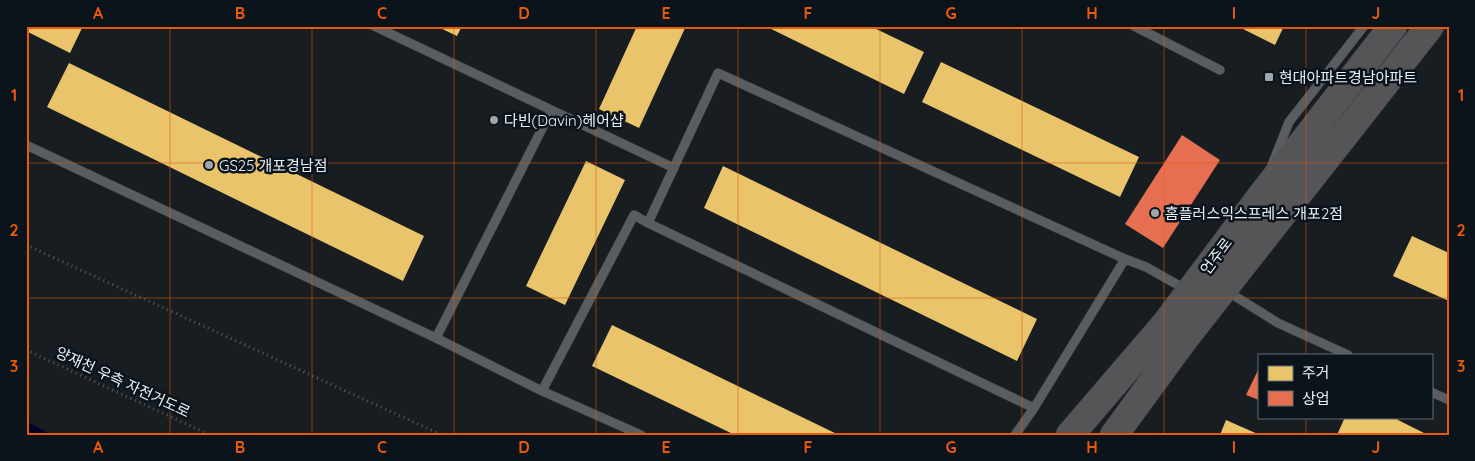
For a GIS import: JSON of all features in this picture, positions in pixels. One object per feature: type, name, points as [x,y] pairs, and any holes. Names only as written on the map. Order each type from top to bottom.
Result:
[{"type":"main road","name":"언주로","points":[[1070,435],[1167,322],[1259,198],[1393,26]]},
{"type":"main road","name":"언주로","points":[[1114,435],[1185,338],[1430,26]]},
{"type":"lane","points":[[374,26],[674,168]]},
{"type":"lane","points":[[1134,26],[1220,70]]},
{"type":"lane","points":[[1259,198],[1289,122],[1364,26]]},
{"type":"lane","points":[[648,223],[718,73],[1146,267],[1189,292]]},
{"type":"lane","points":[[436,338],[552,111]]},
{"type":"lane","points":[[26,146],[436,338],[542,391],[642,435]]},
{"type":"lane","points":[[542,391],[634,215],[1034,408]]},
{"type":"lane","points":[[1015,435],[1034,408],[1125,259]]},
{"type":"lane","points":[[1223,290],[1278,323],[1346,354]]},
{"type":"lane","points":[[1432,392],[1449,400]]},
{"type":"path","points":[[26,245],[442,435]]},
{"type":"path","name":"양재천 우측 자전거도로","points":[[26,350],[210,435]]},
{"type":"water","points":[[26,421],[52,435],[26,435]]},
{"type":"building: 주거","points":[[28,26],[83,26],[70,53],[26,31]]},
{"type":"building: 주거","points":[[436,26],[462,26],[457,36]]},
{"type":"building: 주거","points":[[637,26],[686,26],[639,128],[599,109]]},
{"type":"building: 주거","points":[[765,26],[870,26],[924,52],[904,94]]},
{"type":"building: 주거","points":[[1237,26],[1284,26],[1275,45]]},
{"type":"building: 주거","points":[[941,62],[1139,157],[1120,197],[922,102]]},
{"type":"building: 주거","points":[[69,63],[424,236],[403,281],[47,107]]},
{"type":"building: 주거","points":[[586,161],[625,180],[565,305],[526,286]]},
{"type":"building: 주거","points":[[723,166],[1037,319],[1017,361],[704,208]]},
{"type":"building: 주거","points":[[1412,236],[1449,253],[1449,301],[1393,276]]},
{"type":"building: 주거","points":[[612,325],[839,435],[735,435],[592,366]]},
{"type":"building: 주거","points":[[1345,418],[1394,418],[1428,435],[1337,435]]},
{"type":"building: 주거","points":[[1226,420],[1260,435],[1220,435]]},
{"type":"building: 상업","points":[[1182,135],[1220,160],[1163,248],[1125,224]]},
{"type":"building: 상업","points":[[1258,370],[1258,400],[1246,395]]},
{"type":"place","name":"현대아파트경남아파트","points":[[1269,77]]},
{"type":"place","name":"다빈(Davin)헤어샵","points":[[494,120]]},
{"type":"place","name":"GS25 개포경남점","points":[[209,165]]},
{"type":"place","name":"홈플러스익스프레스 개포2점","points":[[1155,213]]}]
